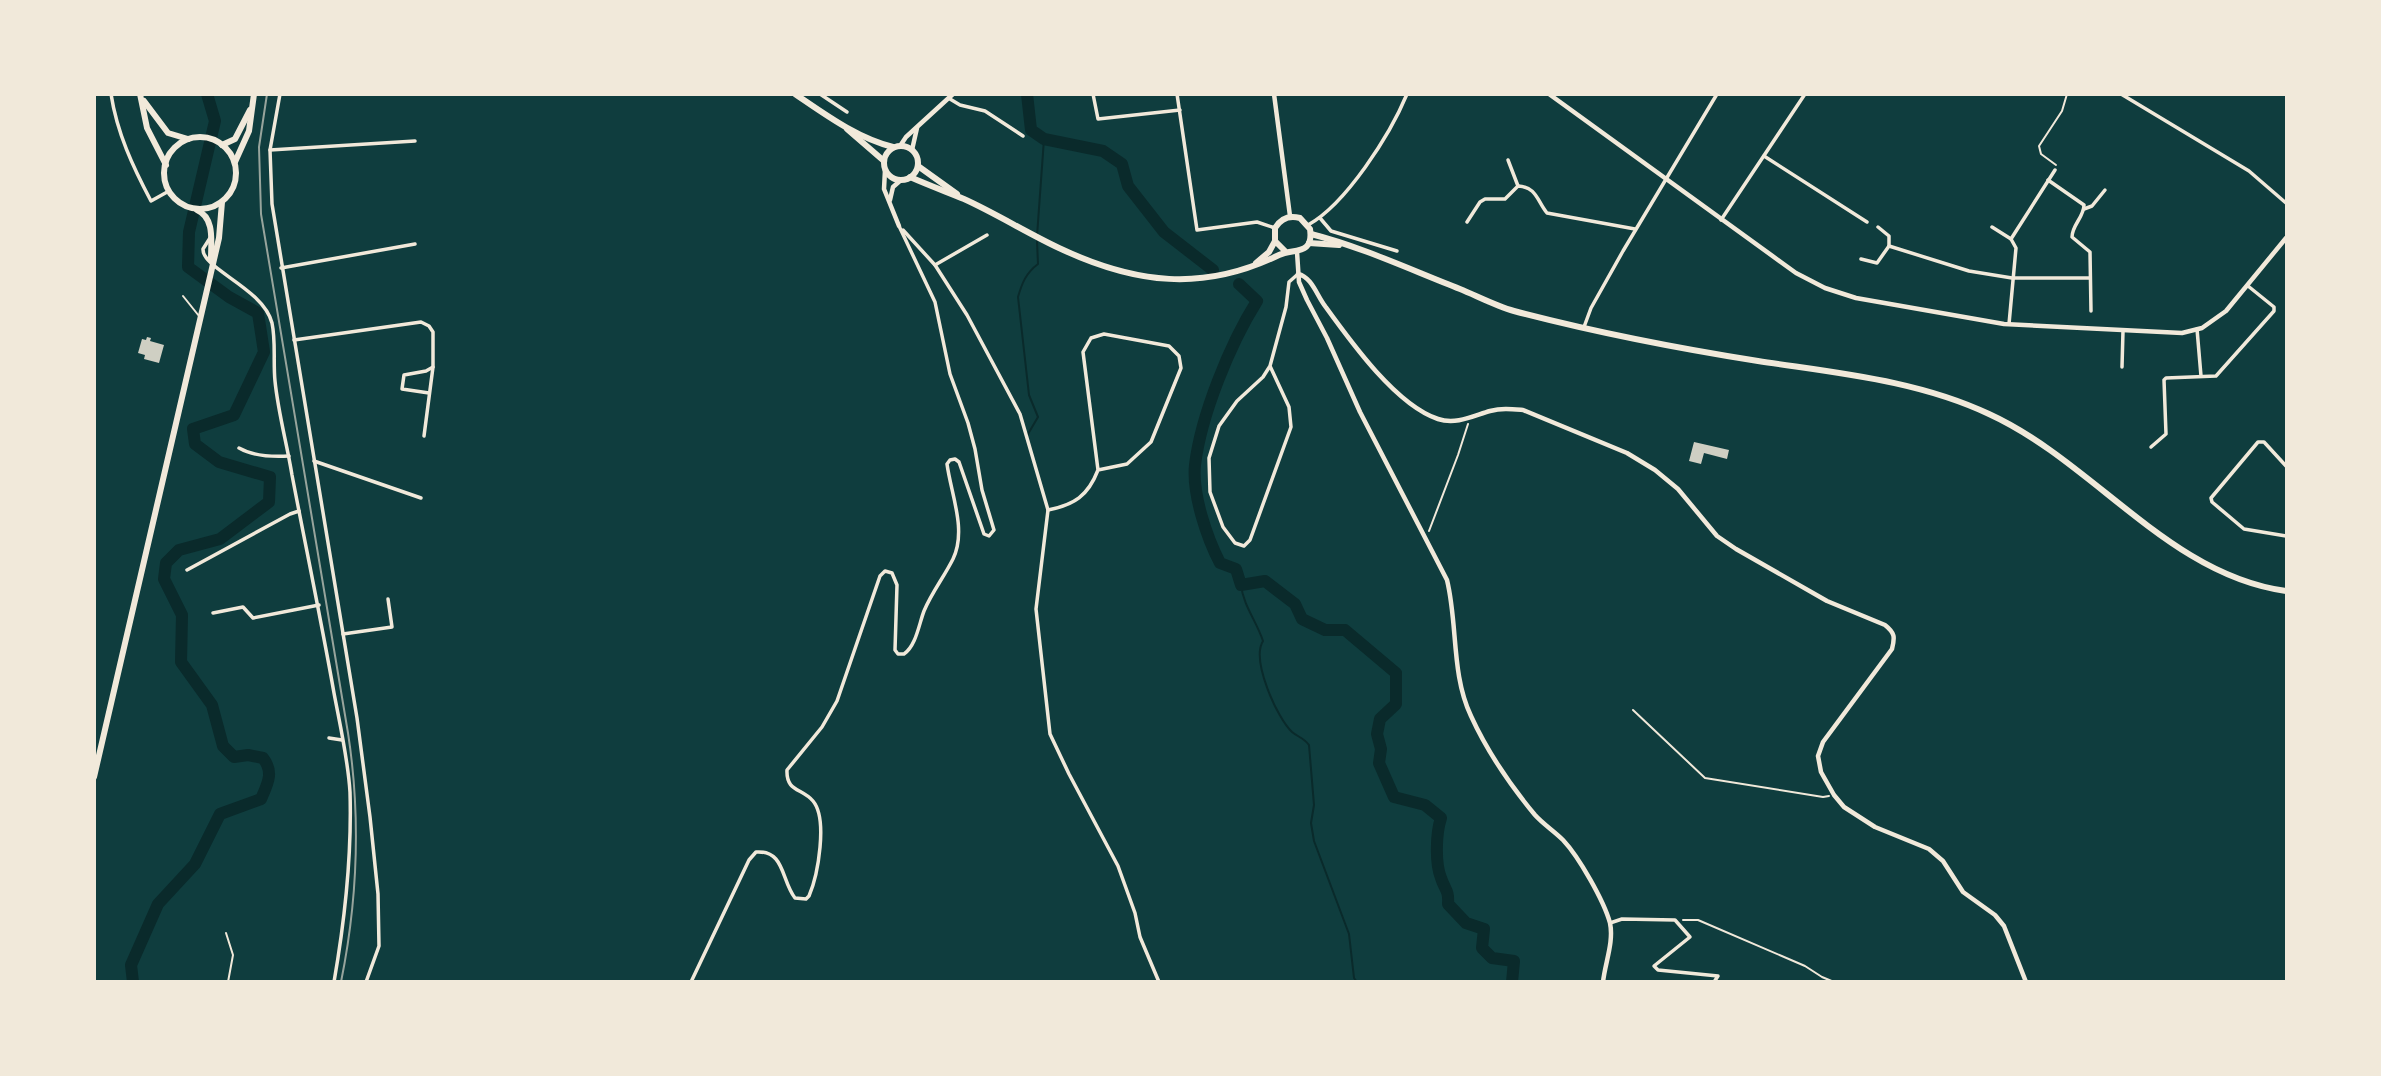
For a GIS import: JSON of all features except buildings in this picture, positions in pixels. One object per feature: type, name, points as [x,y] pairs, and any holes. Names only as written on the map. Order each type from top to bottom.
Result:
[{"type":"main road","points":[[192,207],[205,209],[219,204],[234,183],[235,162],[248,131],[254,94]]},
{"type":"main road","points":[[796,94],[846,127],[878,143],[897,146],[912,150],[917,157],[918,166],[910,177],[901,180],[892,177],[885,170],[884,161],[888,150],[897,146]]},
{"type":"main road","points":[[141,95],[147,128],[166,165]]},
{"type":"main road","points":[[141,95],[168,133],[188,139]]},
{"type":"main road","points":[[222,145],[234,139],[251,108]]},
{"type":"main road","points":[[846,127],[884,161]]},
{"type":"main road","points":[[211,269],[209,222],[205,213],[178,200],[169,191],[165,175],[166,165],[173,150],[188,139],[198,137],[215,140],[230,152],[235,162]]},
{"type":"main road","points":[[918,166],[964,199]]},
{"type":"main road","points":[[910,177],[964,199],[1099,265],[1149,277],[1221,277],[1251,267],[1286,252],[1297,252],[1309,243],[1311,234],[1308,225],[1300,218],[1290,216],[1283,219],[1275,228],[1275,241],[1269,252],[1251,267]]},
{"type":"main road","points":[[94,777],[219,238],[219,204]]},
{"type":"main road","points":[[1311,234],[1355,247],[1511,310],[1697,351],[1892,382],[1958,401],[2023,431],[2062,457],[2177,546],[2220,571],[2287,591]]},
{"type":"main road","points":[[1275,241],[1286,252]]},
{"type":"main road","points":[[1309,243],[1355,247]]},
{"type":"street","points":[[111,94],[115,122],[151,201],[169,191]]},
{"type":"street","points":[[280,94],[270,150],[270,189],[368,797],[378,894],[379,946],[366,982]]},
{"type":"street","points":[[821,94],[847,112]]},
{"type":"street","points":[[1094,94],[1098,120],[1180,110]]},
{"type":"street","points":[[1177,94],[1197,230],[1257,222],[1275,228]]},
{"type":"street","points":[[1274,94],[1290,216]]},
{"type":"street","points":[[1308,225],[1340,200],[1396,121],[1408,94]]},
{"type":"street","points":[[1549,94],[1796,273],[1825,288],[1856,298],[2009,324],[2182,333],[2197,329],[2226,311],[2287,238]]},
{"type":"street","points":[[1584,327],[1591,308],[1635,229],[1717,94]]},
{"type":"street","points":[[1721,220],[1805,94]]},
{"type":"street","points":[[2121,94],[2249,170],[2287,203]]},
{"type":"street","points":[[897,146],[951,97],[960,106],[985,111],[1023,136]]},
{"type":"street","points":[[912,150],[917,127]]},
{"type":"street","points":[[270,150],[415,141]]},
{"type":"street","points":[[1764,156],[1867,222]]},
{"type":"street","points":[[1508,160],[1518,186]]},
{"type":"street","points":[[691,982],[749,860],[756,852],[774,855],[795,898],[806,899],[809,896],[819,852],[821,821],[812,799],[790,785],[787,770],[822,727],[837,701],[880,576],[885,571],[892,573],[897,585],[895,650],[898,654],[904,654],[911,646],[932,593],[954,558],[957,544],[954,491],[947,464],[950,460],[955,458],[959,462],[984,534],[989,536],[994,530],[982,490],[972,436],[950,374],[935,302],[884,189],[885,170]]},
{"type":"street","points":[[2011,239],[2055,170]]},
{"type":"street","points":[[890,201],[893,187],[901,180]]},
{"type":"street","points":[[2048,180],[2084,205],[2084,209]]},
{"type":"street","points":[[1467,222],[1480,202],[1485,199],[1505,199],[1518,186],[1526,186],[1533,190],[1547,213],[1635,229]]},
{"type":"street","points":[[2091,311],[2090,251],[2072,237],[2072,230],[2084,209],[2092,206],[2105,190]]},
{"type":"street","points":[[1320,218],[1331,231],[1397,251]]},
{"type":"street","points":[[899,226],[935,265],[967,315],[1020,414],[1048,510],[1036,610],[1050,734],[1118,866],[1140,937],[1159,982]]},
{"type":"street","points":[[1861,259],[1877,263],[1889,246],[1889,236],[1878,227]]},
{"type":"street","points":[[1992,227],[2011,239],[2016,248],[2009,324]]},
{"type":"street","points":[[935,265],[987,235]]},
{"type":"street","points":[[281,268],[415,244]]},
{"type":"street","points":[[1889,246],[1969,271],[2012,278],[2089,278]]},
{"type":"street","points":[[1297,252],[1298,274],[1307,300],[1351,394],[1447,580],[1452,601],[1457,673],[1471,717],[1523,799],[1538,818],[1572,850],[1610,923],[1610,944],[1604,982]]},
{"type":"street","points":[[211,269],[254,295],[268,310],[274,335],[275,382],[319,605],[349,789],[350,842],[343,925],[334,982]]},
{"type":"street","points":[[1270,366],[1289,407],[1290,427],[1250,540],[1244,546],[1235,543],[1223,527],[1210,492],[1209,458],[1219,426],[1237,401],[1263,377],[1270,366],[1286,307],[1289,282],[1298,274]]},
{"type":"street","points":[[1298,274],[1308,279],[1333,318],[1388,383],[1419,410],[1438,419],[1453,422],[1506,408],[1523,410],[1627,453],[1655,470],[1678,489],[1717,536],[1736,549],[1827,601],[1892,630],[1895,637],[1892,649],[1822,742],[1818,756],[1821,772],[1844,807],[1875,827],[1929,849],[1943,861],[1963,892],[2004,926],[2026,982]]},
{"type":"street","points":[[2151,447],[2166,434],[2164,380],[2216,376],[2274,311],[2274,307],[2248,286]]},
{"type":"street","points":[[294,340],[421,322],[429,326],[433,332],[433,367],[424,436]]},
{"type":"street","points":[[2197,329],[2201,376]]},
{"type":"street","points":[[2122,367],[2123,331]]},
{"type":"street","points":[[1048,510],[1067,506],[1092,487],[1098,470],[1083,352],[1091,338],[1104,334],[1169,346],[1180,355],[1181,368],[1151,442],[1127,464],[1098,470]]},
{"type":"street","points":[[429,393],[402,389],[404,375],[433,367]]},
{"type":"street","points":[[2287,466],[2264,442],[2258,442],[2211,498],[2212,502],[2244,529],[2287,536]]},
{"type":"street","points":[[239,448],[245,452],[276,457],[289,456]]},
{"type":"street","points":[[314,461],[421,498]]},
{"type":"street","points":[[187,570],[299,511]]},
{"type":"street","points":[[343,634],[392,627],[388,599]]},
{"type":"street","points":[[214,613],[243,607],[253,618],[319,605]]},
{"type":"street","points":[[329,738],[342,740]]},
{"type":"street","points":[[1610,923],[1622,919],[1675,920],[1690,937],[1654,965],[1658,970],[1718,976],[1714,982]]},
{"type":"lane","points":[[183,296],[200,317]]},
{"type":"lane","points":[[226,933],[233,955],[228,982]]},
{"type":"path","points":[[2055,170],[2056,165],[2041,153],[2039,146],[2062,111],[2067,94]]},
{"type":"path","points":[[1427,538],[1458,455],[1468,418]]},
{"type":"path","points":[[1633,710],[1705,778],[1824,796],[1834,795]]},
{"type":"path","points":[[1675,920],[1698,920],[1805,966],[1834,982]]},
{"type":"waterway","points":[[133,982],[131,965],[158,904],[195,864],[220,814],[261,799],[269,778],[263,758],[248,755],[234,757],[223,746],[212,705],[181,662],[182,615],[164,579],[166,563],[179,550],[220,539],[269,502],[270,477],[219,462],[195,444],[193,429],[234,415],[264,352],[258,313],[229,297],[188,267],[189,232],[215,121],[207,94]]},
{"type":"waterway","points":[[1027,94],[1031,130],[1044,139],[1103,151],[1122,164],[1128,186],[1164,232],[1213,270]]},
{"type":"waterway","points":[[1037,236],[1044,139]]},
{"type":"waterway","points":[[1028,434],[1038,417],[1029,395],[1018,297],[1025,279],[1038,264],[1037,241]]},
{"type":"waterway","points":[[1239,284],[1257,301],[1218,380],[1203,424],[1195,465],[1198,502],[1210,541],[1220,563],[1236,569],[1241,585],[1265,581],[1295,604],[1302,619],[1325,630],[1345,630],[1396,673],[1396,704],[1380,719],[1377,734],[1381,749],[1379,763],[1394,797],[1425,805],[1441,818],[1437,856],[1448,904],[1466,923],[1484,929],[1482,948],[1492,958],[1514,961],[1512,982]]},
{"type":"waterway","points":[[1241,585],[1244,600],[1263,641],[1260,661],[1267,688],[1286,725],[1309,745],[1314,841],[1349,934],[1354,978],[1357,982]]},
{"type":"railway","points":[[267,94],[259,147],[261,214],[348,733],[355,796],[354,888],[341,982]]}]
